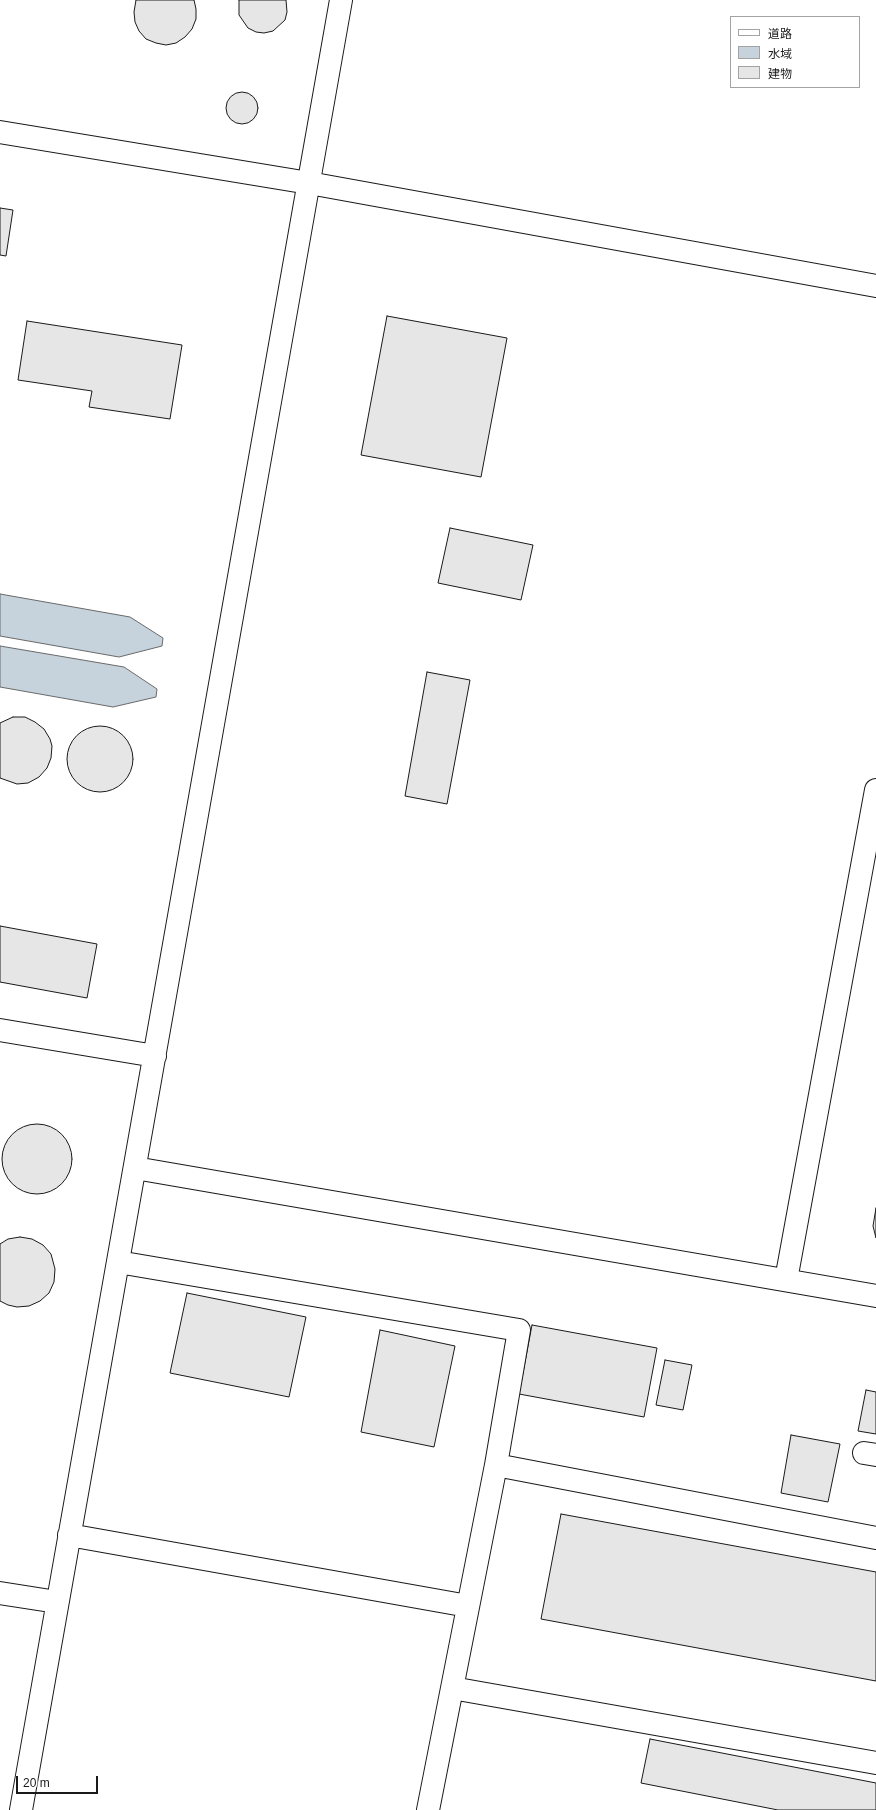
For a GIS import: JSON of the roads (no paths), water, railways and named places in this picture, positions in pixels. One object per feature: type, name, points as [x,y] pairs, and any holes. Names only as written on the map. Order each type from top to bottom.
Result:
[{"type":"lane","points":[[21,1810],[341,0]]},
{"type":"lane","points":[[0,132],[309,183],[876,286]]},
{"type":"lane","points":[[786,1280],[876,790]]},
{"type":"lane","points":[[0,1030],[154,1056]]},
{"type":"lane","points":[[135,1168],[876,1296]]},
{"type":"lane","points":[[118,1262],[519,1330],[496,1465],[428,1810]]},
{"type":"lane","points":[[496,1465],[876,1538]]},
{"type":"lane","points":[[69,1535],[468,1606]]},
{"type":"lane","points":[[0,1593],[57,1602]]},
{"type":"lane","points":[[452,1688],[876,1763]]},
{"type":"water","points":[[0,594],[130,617],[163,638],[162,646],[119,657],[0,636]]},
{"type":"water","points":[[0,646],[124,667],[157,689],[156,697],[113,707],[0,687]]}]
